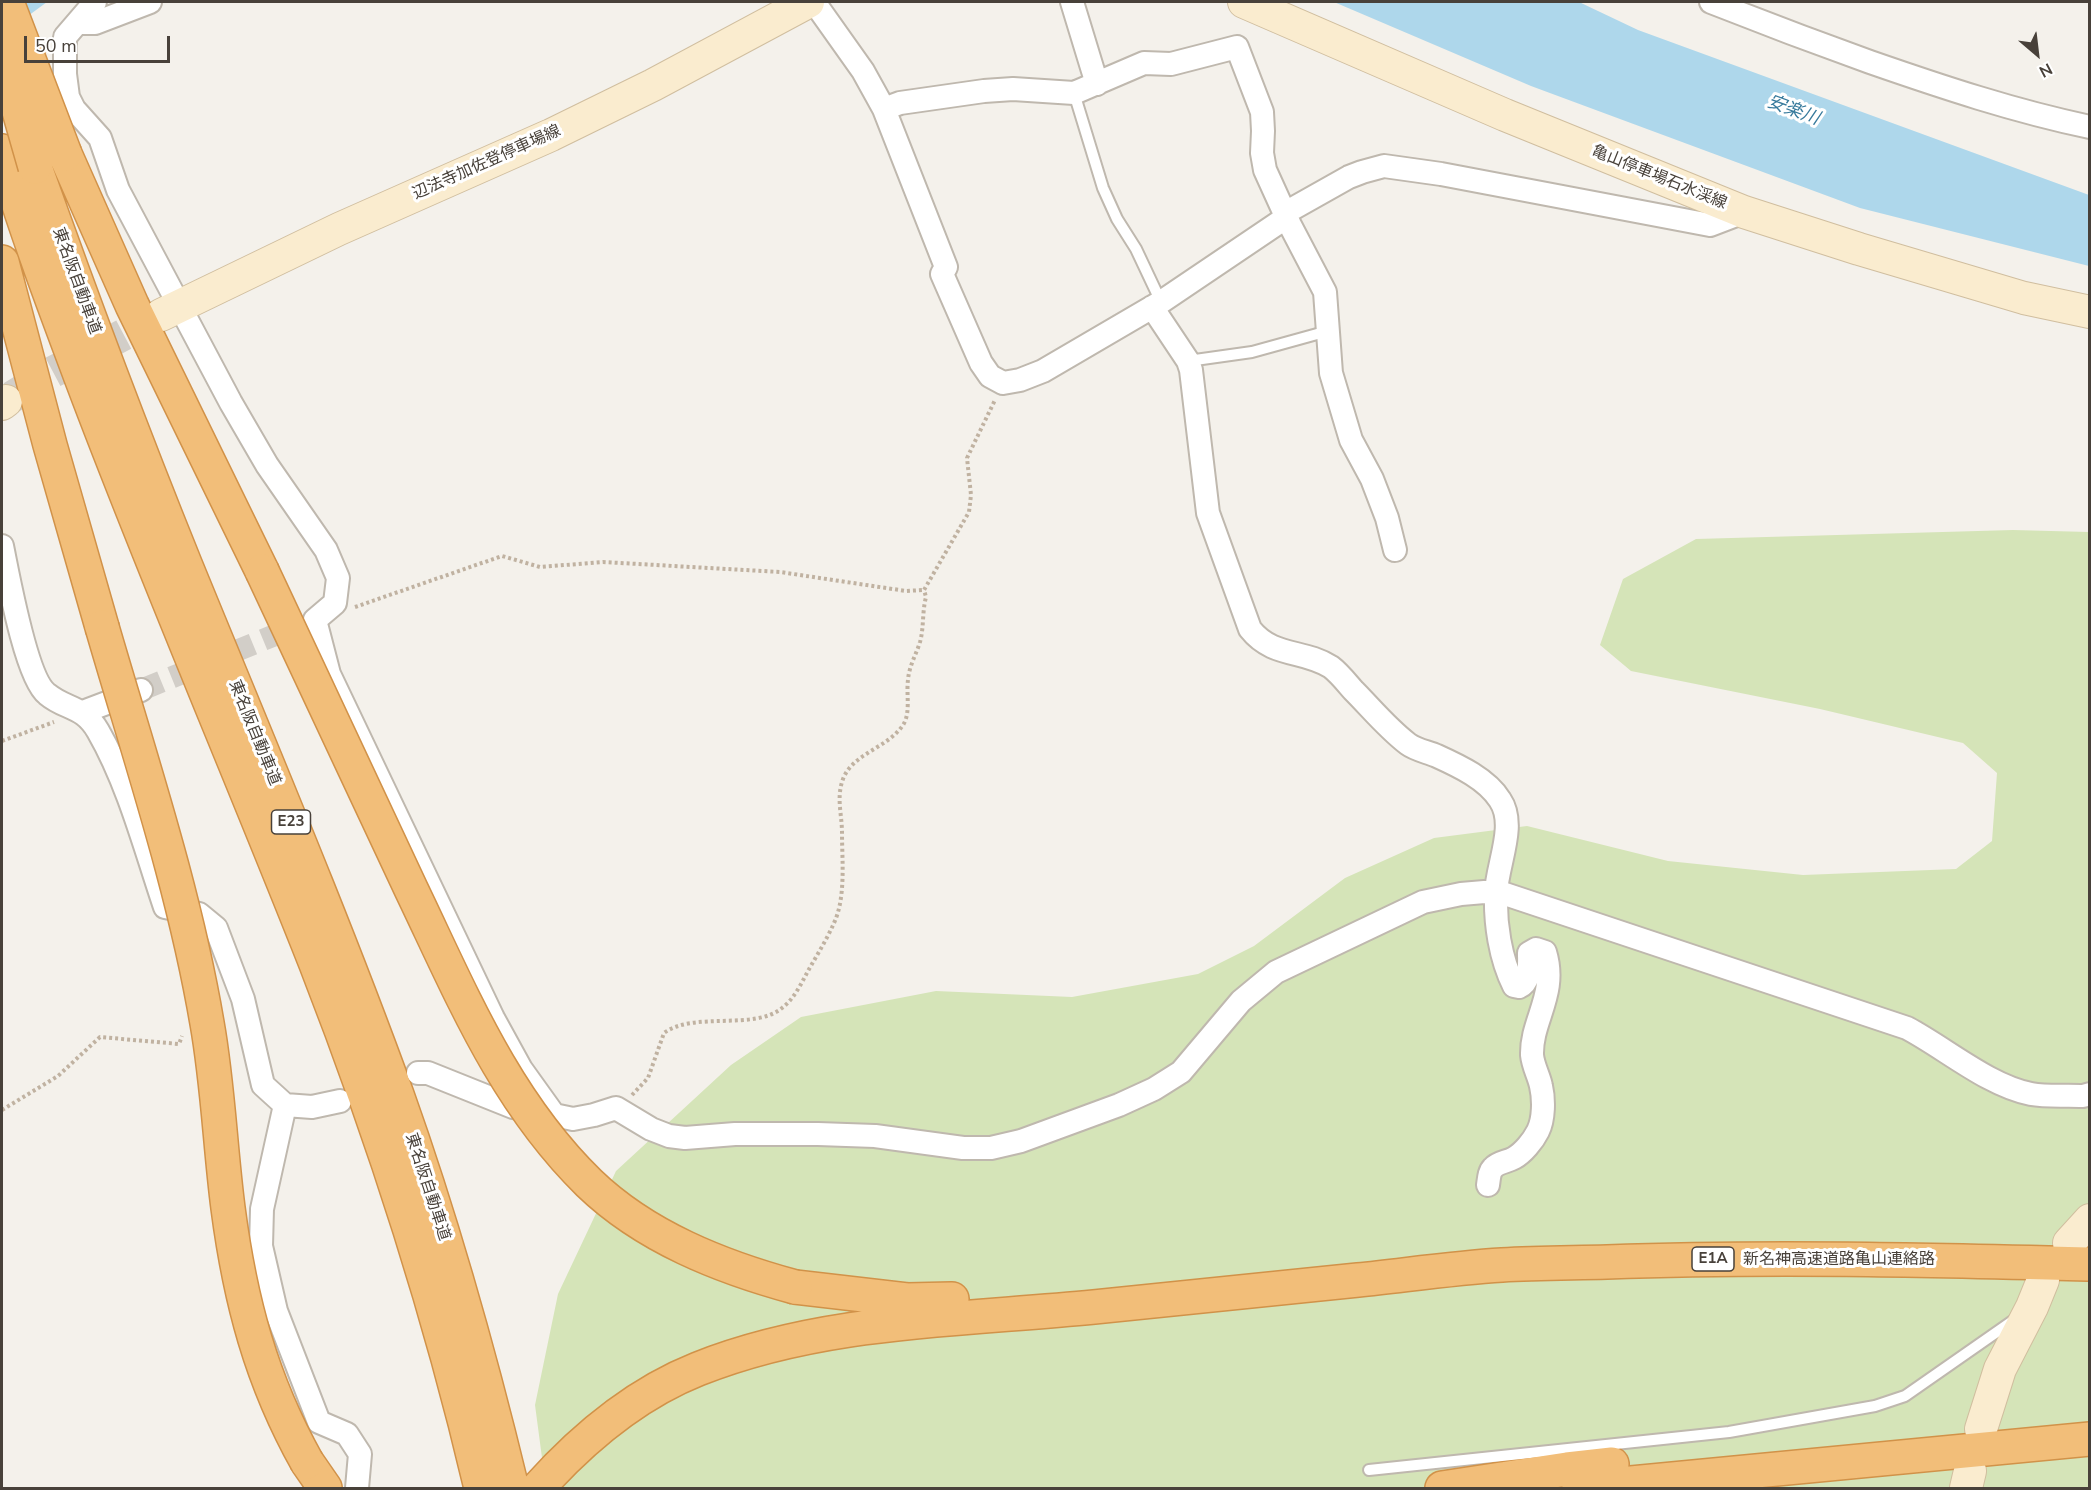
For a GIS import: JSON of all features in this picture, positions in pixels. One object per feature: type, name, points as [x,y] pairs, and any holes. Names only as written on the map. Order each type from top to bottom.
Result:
[{"type":"highway","points":[[7,2],[64,154],[132,305],[262,571],[480,1032],[530,1115],[557,1149],[590,1184],[663,1237],[724,1265],[795,1287],[907,1300],[1337,1282]]},
{"type":"highway","name":"東名阪自動車道","points":[[2,52],[24,177],[98,423],[317,967],[370,1107],[440,1326],[481,1488]]},
{"type":"highway","name":"東名阪自動車道","points":[[2,151],[24,177],[75,280],[183,560],[307,863],[397,1096],[467,1316],[512,1488]]},
{"type":"highway","points":[[2,262],[29,370],[186,924],[199,982],[218,1097],[228,1208],[249,1322],[263,1370],[286,1424],[325,1488]]},
{"type":"highway","name":"新名神高速道路亀山連絡路","points":[[1337,1282],[1502,1265],[1658,1260],[2079,1254]]},
{"type":"highway","points":[[538,1488],[570,1454],[596,1431],[655,1390],[695,1370],[784,1343],[835,1333],[926,1321],[1026,1314],[1337,1282]]},
{"type":"highway","points":[[1579,1488],[1962,1471],[2090,1439]]},
{"type":"highway","points":[[1442,1488],[1567,1469],[1694,1455],[1828,1449],[1962,1471]]},
{"type":"main road","name":"辺法寺加佐登停車場線","points":[[170,310],[339,228],[446,182],[602,110],[808,2]]},
{"type":"main road","name":"亀山停車場石水渓線","points":[[1244,2],[1505,115],[1744,212],[2024,298],[2090,312]]},
{"type":"main road","points":[[2079,1254],[2090,1220]]},
{"type":"main road","points":[[1981,1429],[2000,1369],[2037,1294]]},
{"type":"street","points":[[95,2],[65,37],[65,74],[68,97],[74,109],[100,138],[118,190],[170,310],[231,403],[267,465],[326,550],[338,578],[335,603],[315,620],[274,635]]},
{"type":"street","points":[[77,23],[95,23],[150,2]]},
{"type":"street","points":[[814,2],[863,70],[884,109],[946,267],[942,274],[981,363],[990,376],[1003,383],[1020,380],[1043,371],[1156,304],[1286,215],[1349,177],[1384,166],[1442,174],[1710,225],[1744,212]]},
{"type":"street","points":[[1072,2],[1097,84]]},
{"type":"street","points":[[1712,2],[1922,80],[1997,104],[2090,127]]},
{"type":"street","points":[[884,109],[900,103],[984,91],[1013,89],[1074,93],[1144,63],[1171,64],[1237,47],[1262,112],[1262,153],[1265,170],[1325,292],[1331,373],[1351,440],[1376,489],[1387,518],[1395,550]]},
{"type":"street","points":[[2,110],[53,75],[65,74]]},
{"type":"street","points":[[1156,304],[1191,370],[1208,513],[1250,629],[1256,637],[1278,650],[1331,667],[1381,721],[1410,746],[1464,769],[1493,791],[1508,814],[1507,832],[1498,869],[1496,916],[1507,972],[1514,986],[1525,985],[1529,953],[1536,950],[1545,952],[1549,977],[1533,1043],[1532,1057],[1541,1086],[1543,1102],[1539,1129],[1531,1142],[1515,1158],[1494,1166],[1490,1172],[1488,1185]]},
{"type":"street","points":[[2,546],[27,659],[45,694],[83,712],[97,729],[129,800],[165,907],[199,914],[216,928],[243,999],[263,1084],[285,1105],[312,1107],[340,1101]]},
{"type":"street","points":[[315,620],[329,674],[493,1018],[521,1069],[554,1116]]},
{"type":"street","points":[[83,712],[141,690]]},
{"type":"street","points":[[418,1073],[428,1073],[513,1107],[554,1116],[573,1119],[616,1108],[651,1129],[669,1136],[685,1138],[735,1134],[818,1134],[875,1136],[963,1148],[991,1148],[1021,1141],[1154,1089],[1181,1072],[1241,1001],[1276,972],[1423,902],[1461,894],[1496,891],[1907,1028],[2010,1088],[2031,1094],[2083,1096],[2090,1094]]},
{"type":"street","points":[[285,1105],[262,1209],[261,1246],[276,1311],[319,1422],[347,1434],[360,1454],[357,1488]]},
{"type":"lane","points":[[1074,93],[1103,188],[1117,219],[1136,249],[1156,304]]},
{"type":"lane","points":[[1188,361],[1252,352],[1329,331]]},
{"type":"lane","points":[[1369,1470],[1730,1432],[1875,1406],[1905,1396],[2037,1294]]},
{"type":"path","points":[[616,1108],[637,1091],[648,1078],[664,1033],[692,1023],[764,1017],[782,1009],[795,994],[835,922],[840,902],[842,827],[839,808],[840,788],[844,777],[860,759],[895,734],[903,725],[906,717],[910,664],[920,642],[926,597],[924,590],[969,512],[971,495],[967,458],[1003,383]]},
{"type":"path","points":[[335,603],[342,612],[502,556],[540,567],[603,562],[780,572],[906,591],[924,590]]},
{"type":"path","points":[[2,741],[83,712]]},
{"type":"path","points":[[2,1110],[58,1076],[100,1037],[179,1044],[186,1027]]},
{"type":"green space","points":[[2013,530],[2089,532],[2089,1488],[546,1488],[535,1405],[558,1294],[616,1171],[731,1065],[801,1017],[936,991],[1072,997],[1198,974],[1254,946],[1345,878],[1434,838],[1527,826],[1668,861],[1803,875],[1956,869],[1992,841],[1997,773],[1963,743],[1820,709],[1631,671],[1600,645],[1623,579],[1696,539]]},
{"type":"water","points":[[2,2],[47,2],[2,35]]},
{"type":"water","name":"安楽川","points":[[1334,2],[1579,2],[1638,30],[2089,195],[2089,266],[1860,208],[1531,86]]},
{"type":"tunnel","points":[[12,397],[51,373],[161,315]]},
{"type":"tunnel","points":[[141,690],[275,635]]}]
